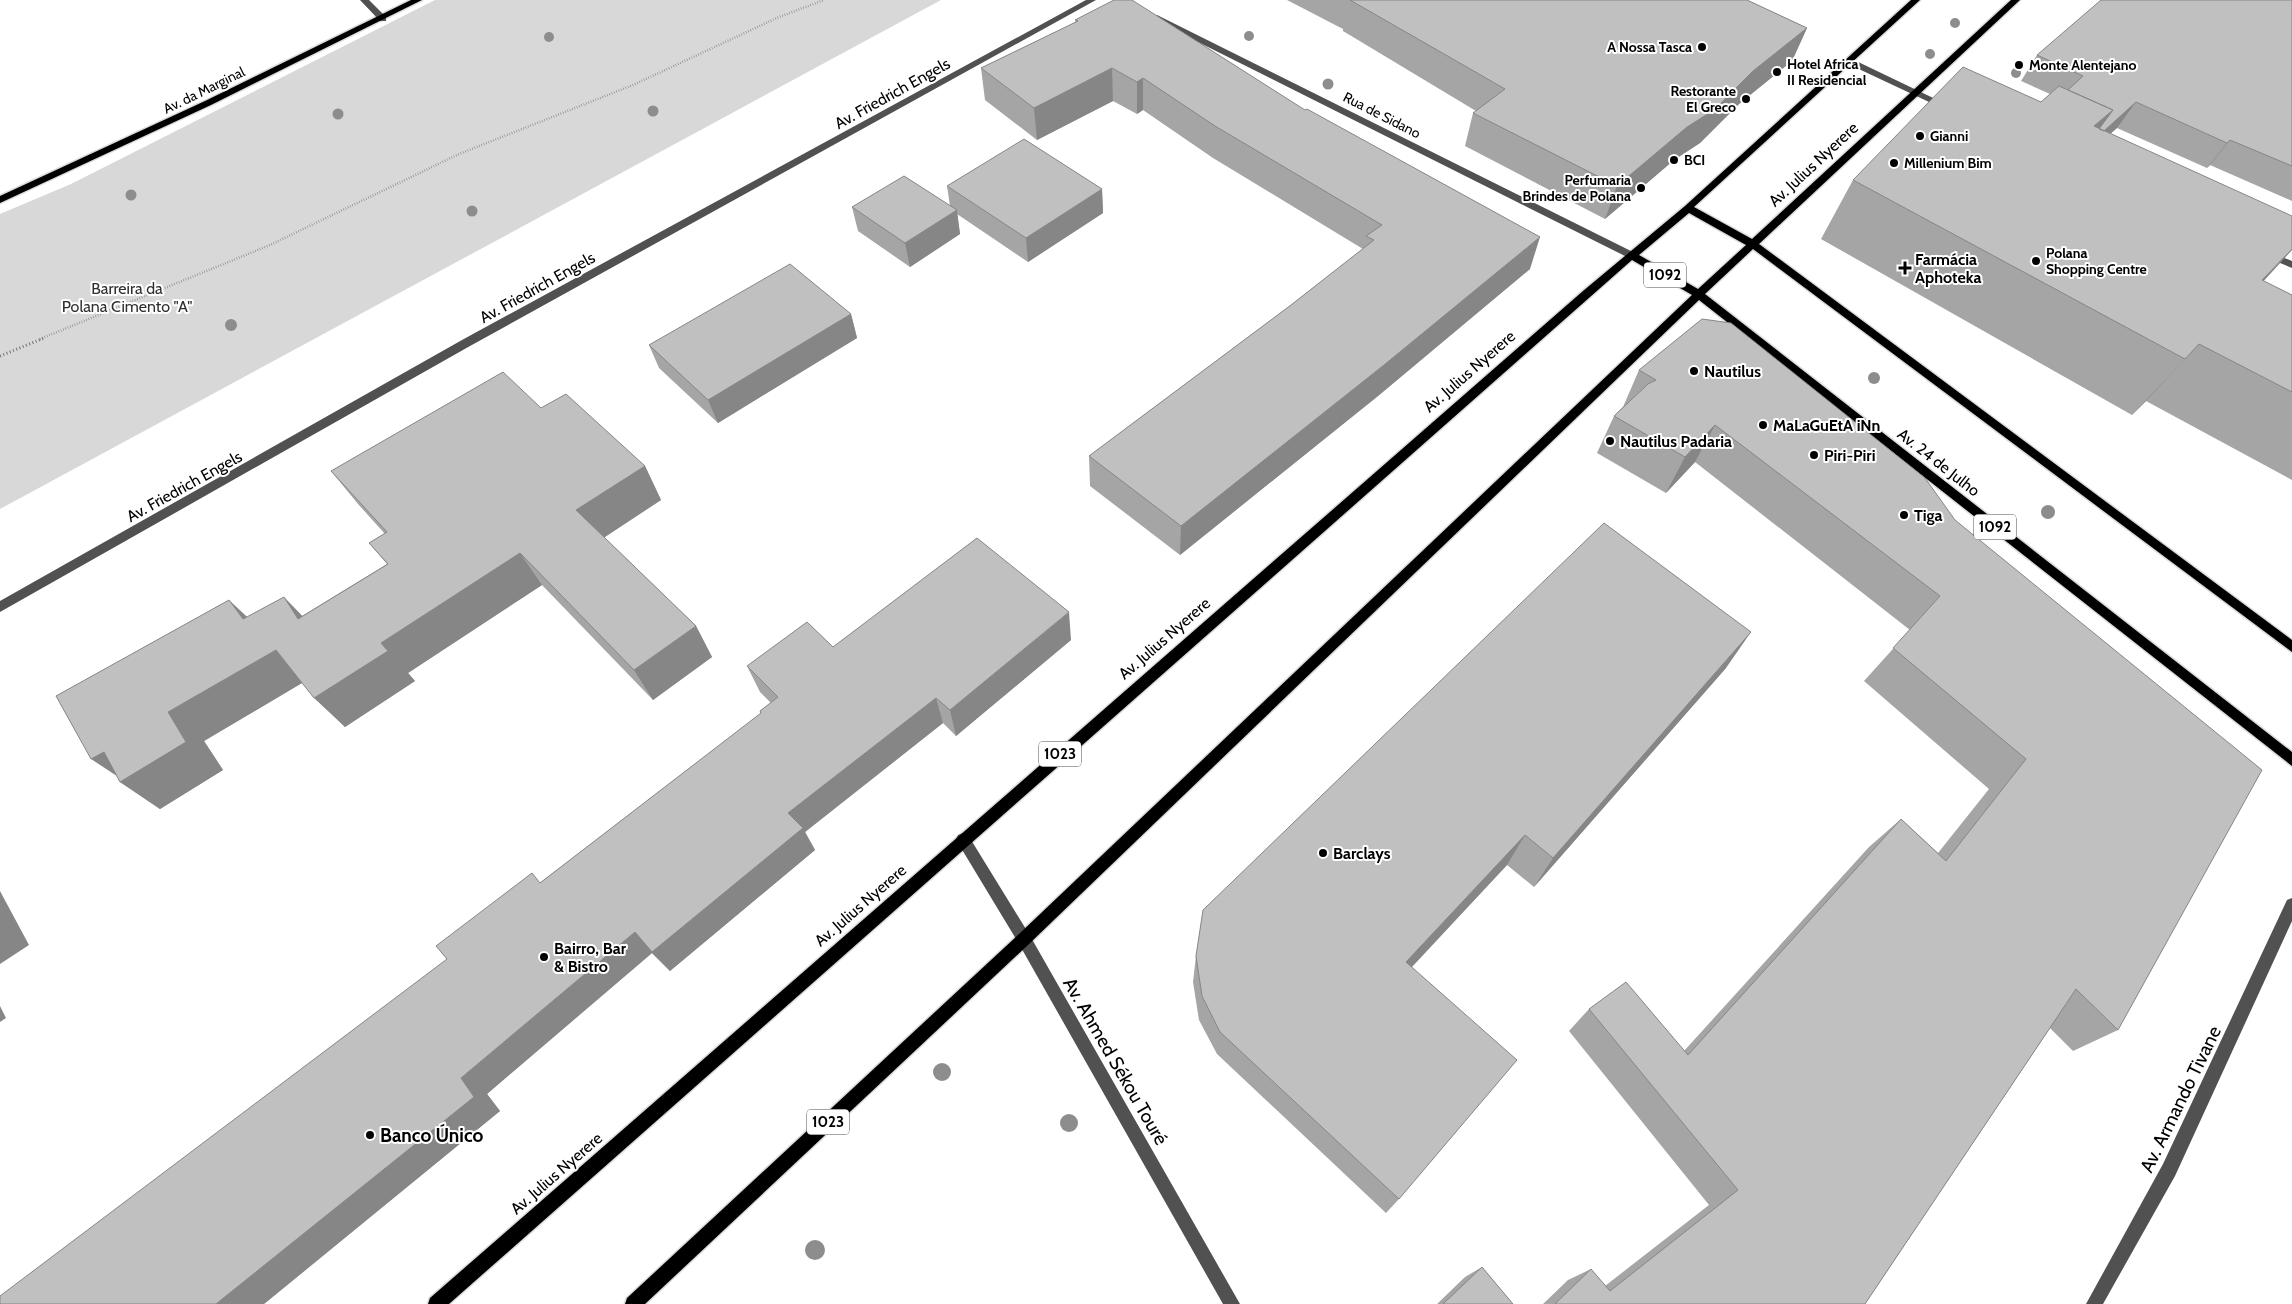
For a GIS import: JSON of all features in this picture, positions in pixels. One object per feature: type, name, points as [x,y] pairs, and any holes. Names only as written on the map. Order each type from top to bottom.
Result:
[{"type":"main road","name":"Av. da Marginal","points":[[0,200],[87,161],[383,19],[418,0]]},
{"type":"main road","name":"Av. Julius Nyerere","points":[[436,1304],[963,839],[1630,255],[1688,208],[1916,0]]},
{"type":"main road","name":"Av. Julius Nyerere","points":[[633,1304],[1024,939],[1699,294],[2016,0]]},
{"type":"main road","points":[[1688,208],[1754,245],[2292,647]]},
{"type":"main road","name":"Av. 24 de Julho","points":[[1630,255],[1699,294],[2292,760]]},
{"type":"street","points":[[364,0],[383,19]]},
{"type":"street","name":"Av. Friedrich Engels","points":[[0,607],[466,343],[1092,0]]},
{"type":"street","name":"Rua de Sidano","points":[[1148,13],[1630,255]]},
{"type":"street","points":[[1849,62],[1952,109]]},
{"type":"street","points":[[2256,249],[2292,265]]},
{"type":"street","name":"Av. Ahmed Sékou Touré","points":[[963,839],[1024,939],[1232,1304]]},
{"type":"street","name":"Av. Armando Tivane","points":[[2094,1304],[2169,1170],[2292,905]]},
{"type":"path","points":[[0,356],[270,245],[459,154],[634,86],[779,17],[824,0]]},
{"type":"green space","name":"Barreira da Polana Cimento \"A\"","points":[[435,0],[941,0],[0,509],[0,214],[71,184]]},
{"type":"building","points":[[1114,0],[1132,0],[1305,110],[1307,109],[1540,237],[1384,365],[1181,526],[1089,456],[1291,305],[1374,240],[1366,236],[1382,225],[1215,126],[1143,78],[1137,82],[1112,68],[1034,108],[981,68],[1078,21],[1075,20]]},
{"type":"building","points":[[1350,0],[1747,0],[1807,28],[1753,71],[1714,110],[1687,127],[1617,186],[1473,113],[1505,89]]},
{"type":"building","points":[[2101,0],[2292,0],[2292,166],[2230,140],[2227,143],[2136,102],[2104,131],[2099,129],[2113,110],[2068,90],[2083,76],[2037,55]]},
{"type":"building","points":[[1963,67],[2041,102],[2059,86],[2113,110],[2094,126],[2292,216],[2292,249],[2262,280],[2292,295],[2292,392],[2199,344],[2185,359],[1853,180]]},
{"type":"building","points":[[1024,139],[1102,189],[1026,238],[947,186]]},
{"type":"building","points":[[904,176],[957,210],[905,243],[852,207]]},
{"type":"building","points":[[790,264],[851,314],[708,400],[649,345]]},
{"type":"building","points":[[1702,319],[1731,323],[1925,478],[1955,520],[2262,770],[2118,1030],[2076,989],[1865,1304],[1555,1304],[1591,1269],[1610,1291],[1738,1190],[1589,1009],[1626,982],[1688,1055],[1901,819],[1946,861],[2026,759],[1893,648],[1940,596],[1715,425],[1685,457],[1614,416],[1648,384],[1656,380],[1639,370]]},
{"type":"building","points":[[503,372],[541,408],[566,394],[645,466],[576,510],[696,626],[634,670],[520,553],[381,643],[388,651],[314,698],[276,650],[168,712],[186,742],[120,782],[104,752],[91,759],[56,696],[229,600],[243,619],[284,597],[298,619],[388,564],[369,543],[387,532],[331,471]]},
{"type":"building","points":[[1604,523],[1751,632],[1553,858],[1525,835],[1406,962],[1517,1060],[1399,1199],[1220,1032],[1202,996],[1196,956],[1203,910]]},
{"type":"building","points":[[977,538],[1069,612],[950,710],[936,698],[788,813],[803,828],[652,952],[635,932],[461,1078],[474,1097],[216,1304],[0,1304],[0,1296],[447,959],[436,946],[532,873],[540,883],[761,713],[760,711],[778,697],[747,666],[807,622],[833,647]]},
{"type":"building","points":[[1482,1267],[1513,1304],[1443,1304]]},
{"type":"place","name":"A Nossa Tasca","points":[[1702,47]]},
{"type":"place","name":"Monte Alentejano","points":[[2019,65]]},
{"type":"place","name":"Hotel Africa II Residencial","points":[[1777,72]]},
{"type":"place","name":"Restorante El Greco","points":[[1746,99]]},
{"type":"place","name":"Gianni","points":[[1920,136]]},
{"type":"place","name":"BCI","points":[[1674,160]]},
{"type":"place","name":"Millenium Bim","points":[[1894,163]]},
{"type":"place","name":"Perfumaria Brindes de Polana","points":[[1641,188]]},
{"type":"place","name":"Polana Shopping Centre","points":[[2036,261]]},
{"type":"place","name":"Farmácia Aphoteka","points":[[1905,268]]},
{"type":"place","name":"Nautilus","points":[[1694,371]]},
{"type":"place","name":"MaLaGuEtA iNn","points":[[1763,425]]},
{"type":"place","name":"Nautilus Padaria","points":[[1610,441]]},
{"type":"place","name":"Piri-Piri","points":[[1814,455]]},
{"type":"place","name":"Tiga","points":[[1904,515]]},
{"type":"place","name":"Barclays","points":[[1323,853]]},
{"type":"place","name":"Bairro, Bar & Bistro","points":[[544,957]]},
{"type":"place","name":"Banco Único","points":[[370,1135]]}]
